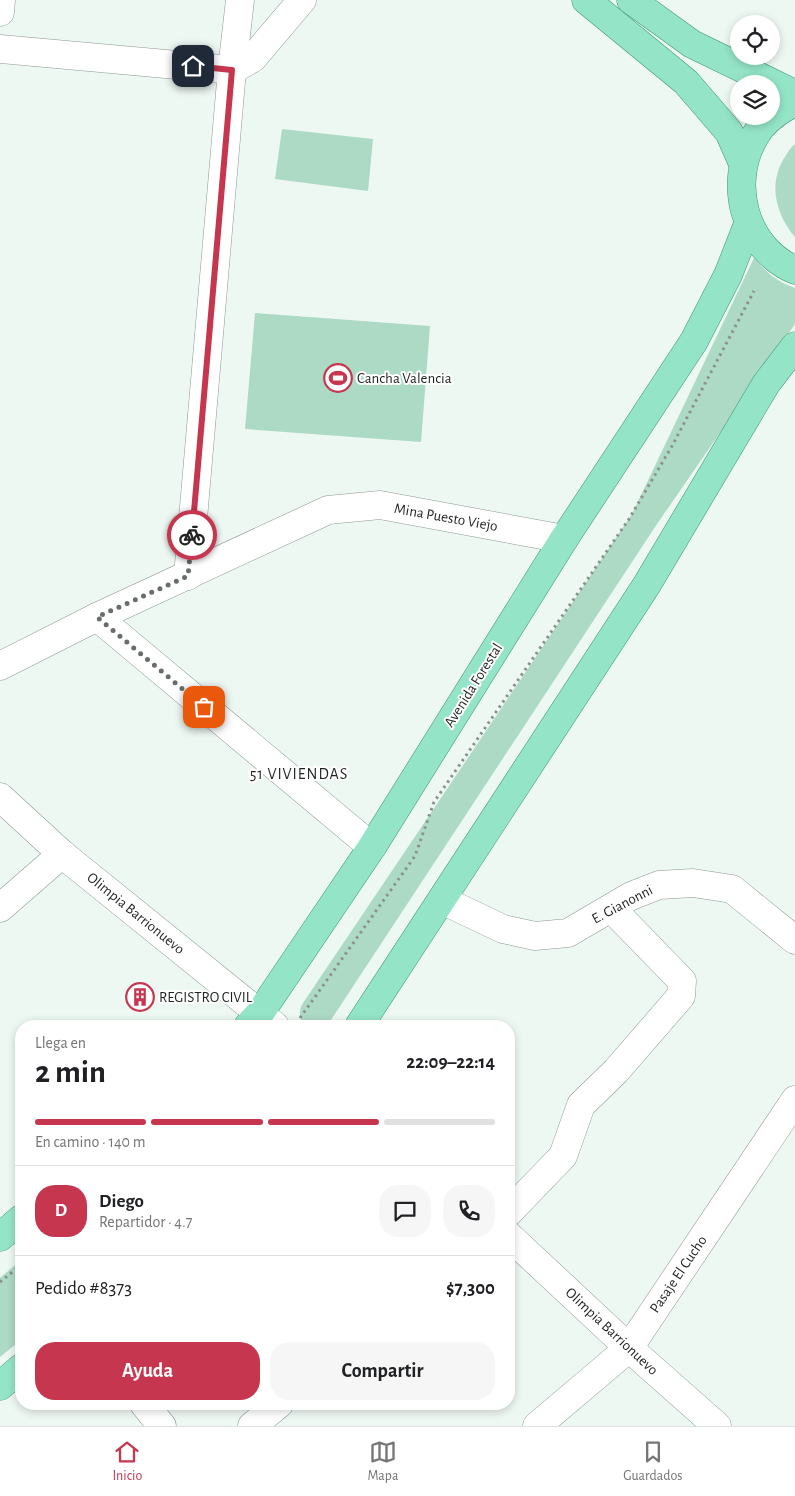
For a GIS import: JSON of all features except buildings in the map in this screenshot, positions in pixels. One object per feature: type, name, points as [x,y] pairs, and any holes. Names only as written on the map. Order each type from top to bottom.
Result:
[{"type":"main road","points":[[586,0],[686,82],[729,132],[743,164]]},
{"type":"main road","points":[[631,0],[692,44],[795,94]]},
{"type":"main road","points":[[795,102],[776,112],[755,136],[743,164],[740,194],[748,224],[765,249],[795,270]]},
{"type":"main road","name":"Avenida Forestal","points":[[271,1020],[372,847],[564,538],[694,341],[728,275],[748,224]]},
{"type":"main road","points":[[363,1020],[646,586],[766,384],[795,346]]},
{"type":"main road","points":[[0,1237],[15,1224]]},
{"type":"main road","points":[[0,1386],[15,1373]]},
{"type":"street","points":[[0,12],[1,0]]},
{"type":"street","points":[[0,666],[97,617],[188,576],[232,70],[240,0]]},
{"type":"street","points":[[0,49],[232,70],[252,58],[302,0]]},
{"type":"street","name":"Mina Puesto Viejo","points":[[188,576],[328,510],[380,506],[564,538]]},
{"type":"street","points":[[97,617],[372,847]]},
{"type":"street","name":"Olimpia Barrionuevo","points":[[0,797],[62,854],[269,1020]]},
{"type":"street","points":[[0,908],[62,854]]},
{"type":"street","name":"E. Gianonni","points":[[442,900],[503,929],[535,936],[568,933],[631,896],[658,885],[693,883],[732,889],[795,940]]},
{"type":"street","points":[[515,1206],[563,1156],[581,1106],[616,1071],[681,996],[682,981],[611,908]]},
{"type":"street","name":"Pasaje El Cucho","points":[[537,1426],[629,1348],[795,1100]]},
{"type":"street","name":"Olimpia Barrionuevo","points":[[515,1242],[629,1348],[717,1426]]},
{"type":"street","points":[[149,1410],[162,1426]]},
{"type":"street","points":[[252,1426],[272,1410]]},
{"type":"path","points":[[271,1020],[415,856],[434,802],[630,519],[672,446],[754,290]]},
{"type":"path","points":[[0,1282],[15,1270]]},
{"type":"green space","points":[[282,129],[373,139],[368,191],[275,179]]},
{"type":"green space","points":[[795,144],[795,237],[783,220],[775,190],[778,170],[787,153]]},
{"type":"green space","points":[[754,258],[772,276],[795,288],[795,324],[655,527],[331,1020],[301,1020],[300,1009],[303,1003],[632,514]]},
{"type":"green space","name":"Cancha Valencia","points":[[255,313],[430,326],[421,442],[245,429]]},
{"type":"green space","points":[[15,1265],[15,1345],[0,1357],[0,1278]]},
{"type":"way so far","points":[[192,535],[188,576],[97,617],[204,707]]},
{"type":"place","name":"Cancha Valencia","points":[[338,378]]},
{"type":"place","name":"REGISTRO CIVIL","points":[[140,997]]},
{"type":"district","name":"51 VIVIENDAS","points":[[299,773]]},
{"type":"route","points":[[192,535],[232,70],[193,66]]}]
